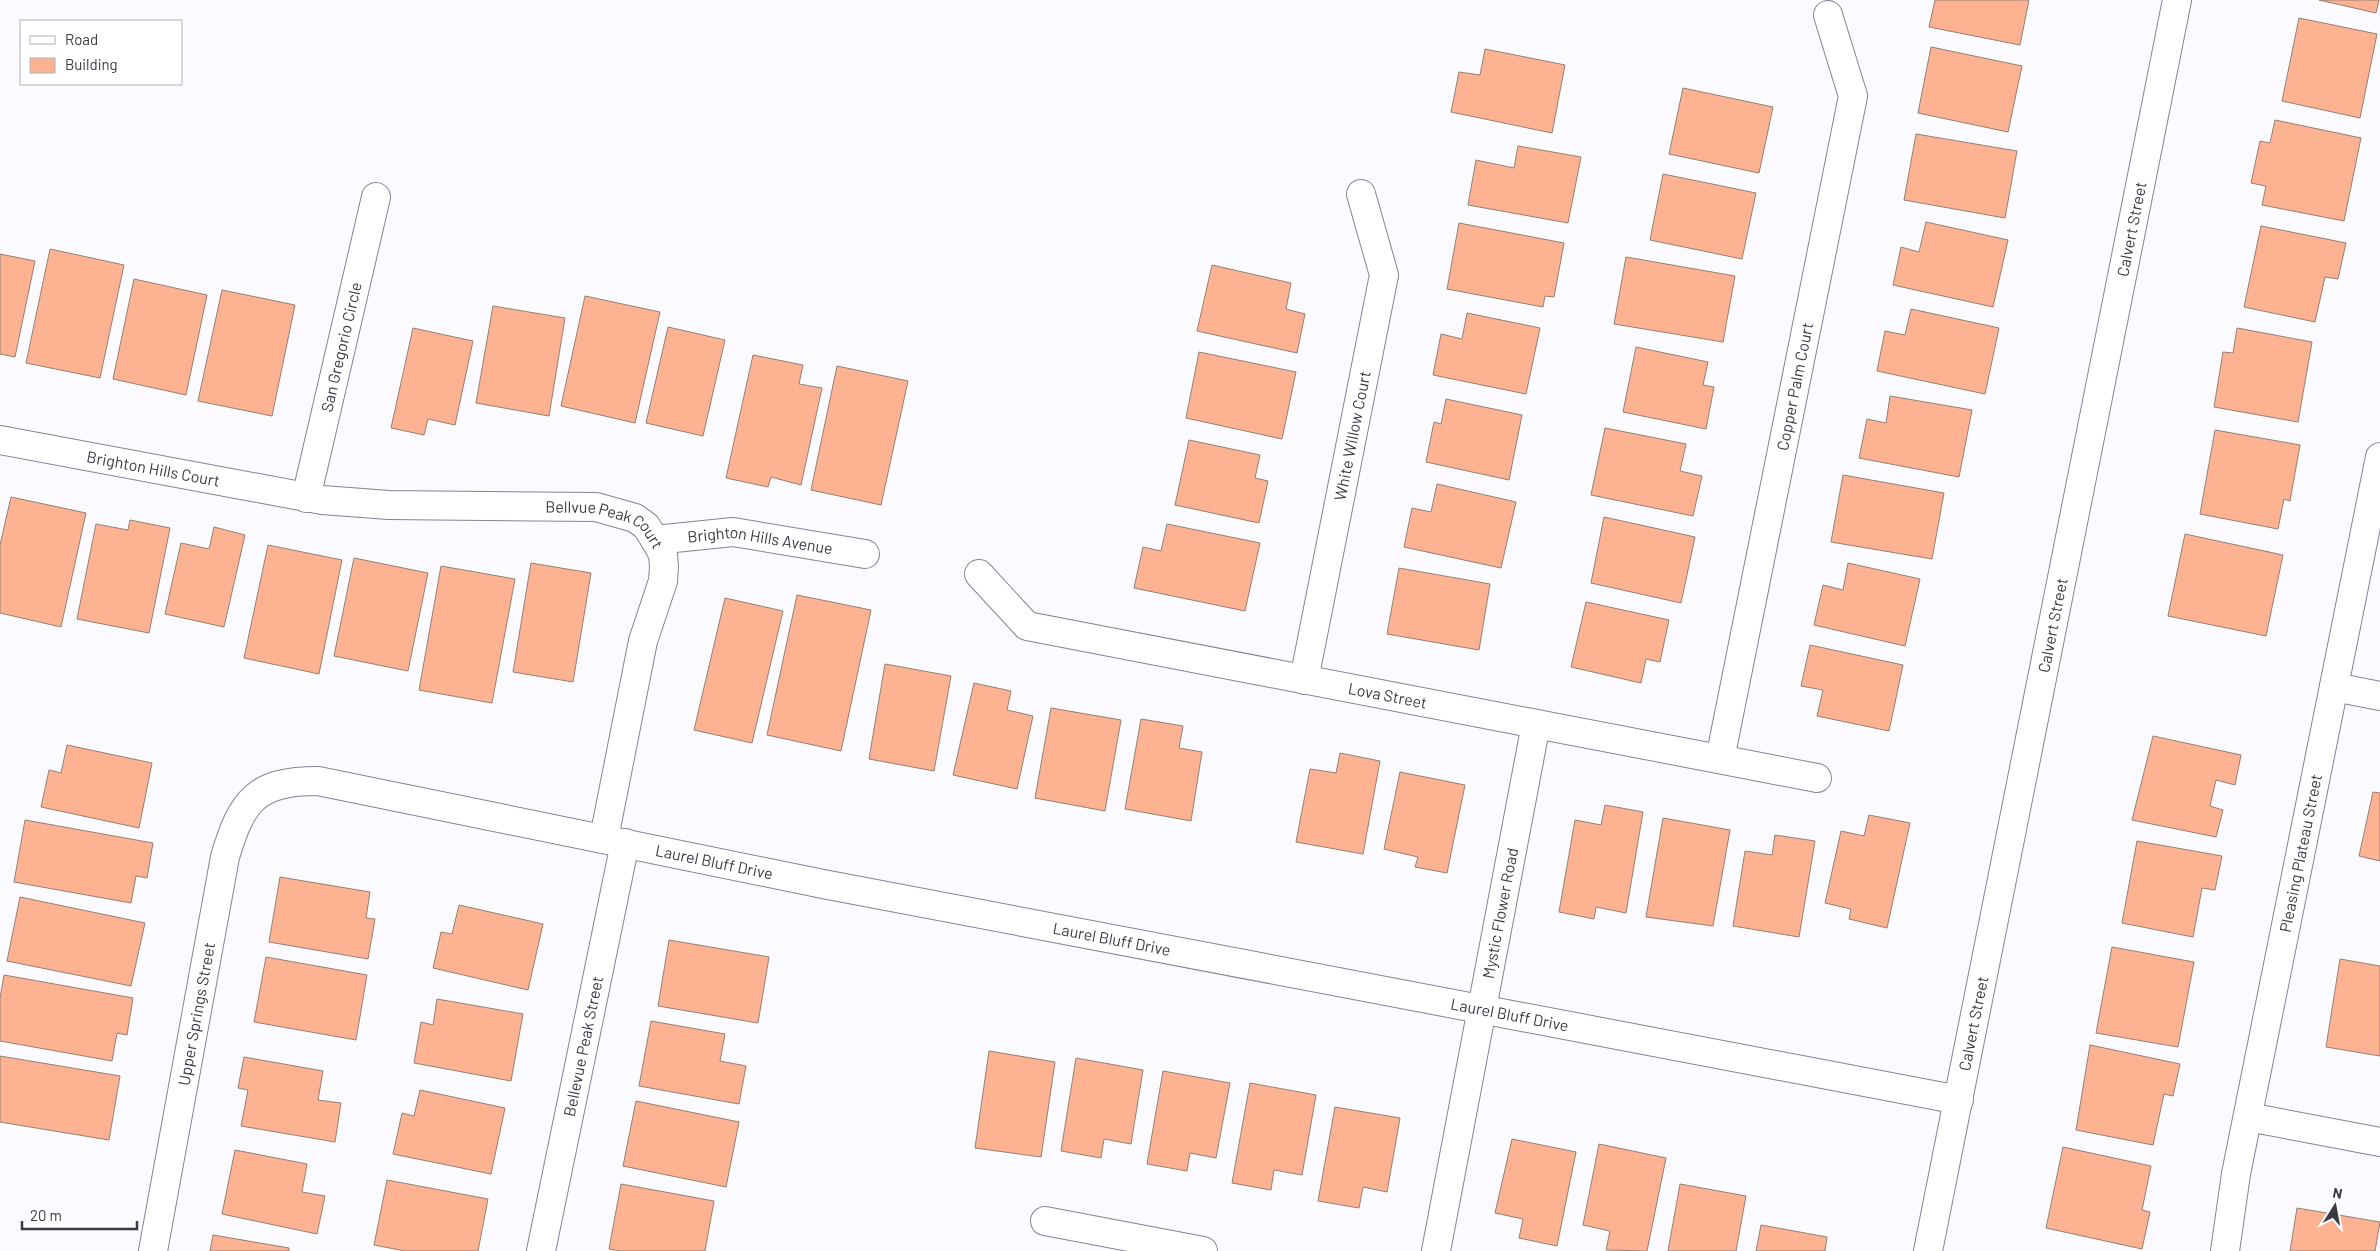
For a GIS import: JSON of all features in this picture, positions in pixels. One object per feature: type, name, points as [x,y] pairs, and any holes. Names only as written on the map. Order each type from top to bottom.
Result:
[{"type":"street","name":"Calvert Street","points":[[1928,1251],[2178,0]]},
{"type":"street","name":"Copper Palm Court","points":[[1720,759],[1853,96],[1828,15]]},
{"type":"street","name":"White Willow Court","points":[[1304,680],[1384,275],[1361,194]]},
{"type":"street","name":"San Gregorio Circle","points":[[306,498],[376,197]]},
{"type":"street","name":"Brighton Hills Court","points":[[0,440],[306,498]]},
{"type":"street","name":"Pleasing Plateau Street","points":[[2225,1251],[2236,1174],[2380,457]]},
{"type":"street","name":"Bellvue Peak Court","points":[[306,498],[389,505],[596,507],[635,518],[646,526],[663,554],[662,582],[643,641],[614,841]]},
{"type":"street","name":"Brighton Hills Avenue","points":[[655,540],[733,532],[865,554]]},
{"type":"street","name":"Lova Street","points":[[979,574],[1027,626],[1817,778]]},
{"type":"street","points":[[2334,688],[2380,696]]},
{"type":"street","name":"Mystic Flower Road","points":[[1436,1251],[1536,724]]},
{"type":"street","name":"Laurel Bluff Drive","points":[[265,788],[289,781],[318,781],[823,884],[1959,1100]]},
{"type":"street","name":"Upper Springs Street","points":[[153,1251],[225,857],[233,828],[246,806],[265,788]]},
{"type":"street","name":"Bellevue Peak Street","points":[[542,1251],[614,841]]},
{"type":"street","points":[[2248,1117],[2380,1142]]},
{"type":"street","points":[[1045,1221],[1198,1250]]},
{"type":"building","points":[[1935,0],[2029,0],[2020,45],[1929,27]]},
{"type":"building","points":[[2319,0],[2379,0],[2376,13]]},
{"type":"building","points":[[2299,18],[2377,34],[2360,118],[2282,101]]},
{"type":"building","points":[[1931,47],[2022,66],[2008,132],[1918,113]]},
{"type":"building","points":[[1485,49],[1565,65],[1552,133],[1451,112],[1459,72],[1480,75]]},
{"type":"building","points":[[1683,88],[1773,107],[1759,173],[1669,154]]},
{"type":"building","points":[[2275,120],[2361,138],[2344,221],[2262,205],[2266,186],[2251,183],[2260,141],[2270,143]]},
{"type":"building","points":[[1916,134],[2017,151],[2005,218],[1904,200]]},
{"type":"building","points":[[1518,146],[1581,157],[1568,223],[1468,205],[1476,160],[1514,168]]},
{"type":"building","points":[[1663,174],[1756,193],[1742,259],[1650,240]]},
{"type":"building","points":[[1926,222],[2008,240],[1993,307],[1893,285],[1901,247],[1919,252]]},
{"type":"building","points":[[1459,223],[1564,243],[1554,297],[1545,296],[1543,307],[1447,289]]},
{"type":"building","points":[[2261,226],[2346,243],[2338,279],[2325,277],[2315,322],[2244,307]]},
{"type":"building","points":[[50,249],[124,265],[100,378],[26,363]]},
{"type":"building","points":[[0,254],[35,261],[15,357],[0,354]]},
{"type":"building","points":[[1626,257],[1735,276],[1723,342],[1614,324]]},
{"type":"building","points":[[1212,265],[1291,283],[1286,309],[1305,314],[1297,353],[1197,331]]},
{"type":"building","points":[[134,279],[207,295],[186,395],[113,379]]},
{"type":"building","points":[[222,290],[295,305],[272,416],[198,401]]},
{"type":"building","points":[[585,296],[660,312],[635,423],[561,406]]},
{"type":"building","points":[[493,306],[565,318],[549,416],[476,403]]},
{"type":"building","points":[[1911,309],[1999,328],[1985,394],[1877,371],[1885,331],[1905,335]]},
{"type":"building","points":[[1467,313],[1540,328],[1526,394],[1433,375],[1441,334],[1462,339]]},
{"type":"building","points":[[668,327],[725,340],[703,436],[646,423]]},
{"type":"building","points":[[413,328],[473,341],[455,425],[428,419],[424,435],[391,428]]},
{"type":"building","points":[[2237,328],[2312,342],[2298,422],[2214,407],[2223,352],[2233,353]]},
{"type":"building","points":[[1636,347],[1708,362],[1703,385],[1714,387],[1706,429],[1623,412]]},
{"type":"building","points":[[1199,352],[1296,372],[1282,439],[1186,418]]},
{"type":"building","points":[[753,355],[803,365],[799,384],[822,388],[801,485],[771,477],[768,487],[726,478]]},
{"type":"building","points":[[837,366],[908,381],[881,505],[811,490]]},
{"type":"building","points":[[1890,396],[1972,410],[1959,477],[1859,458],[1867,419],[1886,423]]},
{"type":"building","points":[[1446,399],[1522,415],[1509,480],[1426,462],[1434,422],[1441,424]]},
{"type":"building","points":[[1605,428],[1686,444],[1680,471],[1702,476],[1693,516],[1591,495]]},
{"type":"building","points":[[2215,430],[2300,445],[2290,501],[2284,499],[2278,529],[2200,514]]},
{"type":"building","points":[[1189,440],[1260,455],[1255,478],[1268,481],[1259,523],[1175,505]]},
{"type":"building","points":[[1843,475],[1944,493],[1932,559],[1831,542]]},
{"type":"building","points":[[1437,484],[1516,502],[1501,568],[1404,547],[1412,508],[1431,512]]},
{"type":"building","points":[[11,497],[86,513],[61,627],[0,613],[0,545]]},
{"type":"building","points":[[1604,517],[1695,537],[1681,603],[1591,583]]},
{"type":"building","points":[[130,520],[170,528],[149,633],[77,619],[96,524],[128,530]]},
{"type":"building","points":[[1167,524],[1260,543],[1245,611],[1134,588],[1143,547],[1161,551]]},
{"type":"building","points":[[214,527],[245,535],[224,627],[165,614],[181,543],[209,549]]},
{"type":"building","points":[[2185,534],[2283,555],[2266,636],[2168,616]]},
{"type":"building","points":[[268,545],[342,560],[319,674],[244,658]]},
{"type":"building","points":[[354,558],[428,573],[408,671],[334,656]]},
{"type":"building","points":[[531,563],[591,573],[573,682],[513,672]]},
{"type":"building","points":[[1848,563],[1920,579],[1905,646],[1814,625],[1823,585],[1843,590]]},
{"type":"building","points":[[441,566],[515,579],[492,703],[419,690]]},
{"type":"building","points":[[1399,568],[1490,584],[1479,650],[1387,634]]},
{"type":"building","points":[[797,595],[871,610],[841,751],[767,735]]},
{"type":"building","points":[[725,598],[783,611],[752,743],[694,730]]},
{"type":"building","points":[[1586,602],[1669,620],[1660,662],[1646,659],[1641,683],[1571,667]]},
{"type":"building","points":[[1810,645],[1903,665],[1889,731],[1817,716],[1823,690],[1801,686]]},
{"type":"building","points":[[885,664],[951,676],[934,771],[869,759]]},
{"type":"building","points":[[974,683],[1011,691],[1007,710],[1033,716],[1017,789],[953,775]]},
{"type":"building","points":[[1051,708],[1121,720],[1105,811],[1035,798]]},
{"type":"building","points":[[1141,719],[1183,726],[1179,748],[1202,752],[1191,821],[1125,809]]},
{"type":"building","points":[[2153,736],[2241,755],[2235,785],[2216,780],[2210,806],[2223,810],[2216,837],[2132,820]]},
{"type":"building","points":[[67,745],[152,763],[139,828],[41,807],[49,770],[61,773]]},
{"type":"building","points":[[1340,753],[1380,761],[1363,854],[1296,842],[1310,769],[1336,773]]},
{"type":"building","points":[[1400,772],[1465,785],[1447,873],[1415,867],[1418,857],[1384,849]]},
{"type":"building","points":[[2373,792],[2380,793],[2380,861],[2359,856]]},
{"type":"building","points":[[1605,805],[1643,812],[1626,913],[1596,907],[1594,919],[1559,912],[1575,820],[1601,825]]},
{"type":"building","points":[[1869,815],[1910,823],[1887,928],[1849,919],[1851,909],[1825,903],[1841,831],[1864,836]]},
{"type":"building","points":[[1663,818],[1730,830],[1713,926],[1646,917]]},
{"type":"building","points":[[25,820],[153,843],[147,878],[136,876],[131,903],[14,882]]},
{"type":"building","points":[[1775,835],[1815,841],[1799,937],[1733,926],[1745,851],[1772,855]]},
{"type":"building","points":[[2137,841],[2222,856],[2215,890],[2202,888],[2193,937],[2122,923]]},
{"type":"building","points":[[280,877],[370,892],[366,918],[375,919],[368,959],[269,942]]},
{"type":"building","points":[[20,897],[145,923],[131,986],[7,961]]},
{"type":"building","points":[[459,905],[543,924],[528,990],[433,968],[441,932],[452,934]]},
{"type":"building","points":[[669,940],[769,957],[758,1023],[658,1006]]},
{"type":"building","points":[[2112,947],[2194,962],[2178,1047],[2096,1033]]},
{"type":"building","points":[[266,957],[367,975],[356,1040],[254,1022]]},
{"type":"building","points":[[2340,959],[2380,966],[2380,1056],[2326,1047]]},
{"type":"building","points":[[4,975],[133,998],[127,1035],[117,1033],[112,1061],[0,1041],[0,998]]},
{"type":"building","points":[[437,999],[523,1014],[511,1081],[414,1063],[421,1022],[433,1025]]},
{"type":"building","points":[[651,1021],[725,1034],[720,1061],[746,1066],[739,1104],[639,1086]]},
{"type":"building","points":[[2090,1045],[2180,1064],[2173,1096],[2164,1094],[2153,1145],[2076,1130]]},
{"type":"building","points":[[989,1051],[1055,1062],[1041,1157],[975,1148]]},
{"type":"building","points":[[0,1056],[120,1076],[109,1140],[0,1122]]},
{"type":"building","points":[[244,1057],[323,1071],[318,1100],[341,1103],[335,1142],[241,1126],[248,1090],[238,1088]]},
{"type":"building","points":[[1076,1058],[1143,1070],[1131,1144],[1104,1139],[1101,1158],[1061,1151]]},
{"type":"building","points":[[1163,1071],[1230,1083],[1216,1158],[1190,1153],[1187,1171],[1147,1164]]},
{"type":"building","points":[[1250,1083],[1316,1095],[1302,1175],[1274,1170],[1271,1190],[1232,1183]]},
{"type":"building","points":[[420,1090],[505,1108],[491,1174],[393,1154],[402,1113],[414,1116]]},
{"type":"building","points":[[636,1101],[739,1122],[726,1187],[623,1166]]},
{"type":"building","points":[[1335,1107],[1400,1118],[1387,1192],[1363,1187],[1359,1208],[1318,1201]]},
{"type":"building","points":[[1512,1139],[1576,1152],[1557,1246],[1519,1238],[1523,1219],[1495,1213]]},
{"type":"building","points":[[1599,1144],[1666,1158],[1647,1251],[1606,1250],[1610,1231],[1583,1225]]},
{"type":"building","points":[[2063,1147],[2151,1166],[2142,1210],[2150,1212],[2142,1249],[2046,1228]]},
{"type":"building","points":[[235,1150],[307,1164],[302,1192],[325,1196],[317,1234],[222,1214]]},
{"type":"building","points":[[387,1180],[488,1199],[478,1251],[405,1251],[374,1245]]},
{"type":"building","points":[[621,1184],[714,1201],[705,1251],[621,1251],[609,1249]]},
{"type":"building","points":[[1680,1184],[1746,1196],[1736,1251],[1668,1251]]},
{"type":"building","points":[[2297,1208],[2380,1222],[2375,1251],[2290,1251]]},
{"type":"building","points":[[1761,1225],[1827,1237],[1825,1251],[1756,1251]]},
{"type":"building","points":[[213,1235],[289,1248],[289,1251],[210,1251]]}]
